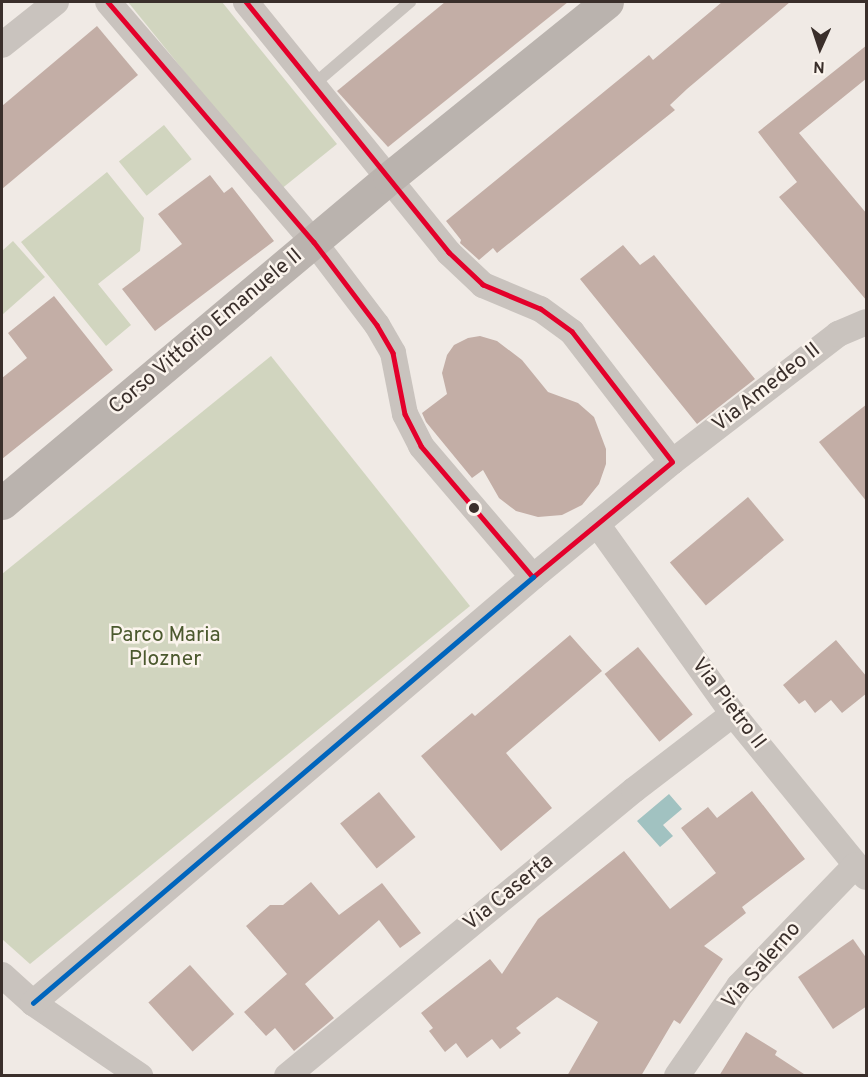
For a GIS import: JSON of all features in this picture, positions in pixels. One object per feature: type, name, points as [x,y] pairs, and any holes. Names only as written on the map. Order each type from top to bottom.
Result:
[{"type":"street","points":[[2,45],[56,2]]},
{"type":"street","points":[[33,1003],[533,577],[421,446],[405,414],[397,370],[386,339],[314,242],[108,2]]},
{"type":"street","points":[[246,2],[449,253],[472,277],[493,290],[540,309],[572,332],[672,462]]},
{"type":"street","name":"Corso Vittorio Emanuele II","points":[[2,503],[389,178],[607,2]]},
{"type":"street","name":"Via Amedeo II","points":[[533,577],[672,462],[838,334],[867,322]]},
{"type":"street","name":"Via Pietro II","points":[[597,524],[733,714],[861,871]]},
{"type":"street","name":"Via Caserta","points":[[287,1076],[634,790],[733,714]]},
{"type":"street","name":"Via Salerno","points":[[677,1076],[739,986],[861,871]]},
{"type":"street","points":[[2,975],[33,1003],[140,1076]]},
{"type":"lane","points":[[313,85],[410,2]]},
{"type":"green space","points":[[128,2],[222,2],[337,144],[280,190]]},
{"type":"green space","points":[[164,125],[192,159],[147,196],[119,162]]},
{"type":"green space","points":[[107,172],[144,218],[140,251],[98,284],[131,325],[106,346],[21,242]]},
{"type":"green space","points":[[13,241],[45,277],[2,315],[2,251]]},
{"type":"green space","name":"Parco Maria Plozner","points":[[271,356],[470,606],[30,964],[2,939],[2,574]]},
{"type":"water","points":[[669,794],[682,809],[663,825],[673,836],[660,847],[637,821]]},
{"type":"building","points":[[445,2],[568,2],[388,147],[337,91]]},
{"type":"building","points":[[722,2],[790,2],[687,89],[670,105],[675,110],[497,253],[493,248],[479,260],[460,243],[461,240],[446,221],[649,55],[653,60]]},
{"type":"building","points":[[97,26],[138,75],[2,189],[2,106]]},
{"type":"building","points":[[867,45],[867,78],[799,133],[867,214],[867,301],[779,197],[797,182],[758,132]]},
{"type":"building","points":[[210,175],[224,193],[232,187],[274,241],[155,331],[122,289],[182,244],[158,214]]},
{"type":"building","points":[[623,245],[640,265],[654,255],[755,379],[697,424],[580,279]]},
{"type":"building","points":[[54,296],[113,370],[2,459],[2,378],[27,358],[8,333]]},
{"type":"building","points":[[480,336],[497,341],[522,360],[548,392],[578,403],[594,417],[606,449],[606,464],[599,484],[582,505],[562,515],[538,517],[516,511],[499,498],[483,470],[472,478],[426,422],[422,413],[447,394],[442,373],[447,355],[454,345],[468,338]]},
{"type":"building","points":[[867,404],[867,502],[819,442]]},
{"type":"building","points":[[748,497],[784,540],[706,605],[670,563]]},
{"type":"building","points":[[570,635],[602,671],[506,753],[552,808],[501,851],[421,756],[472,713],[475,716]]},
{"type":"building","points":[[836,640],[867,677],[867,693],[842,713],[831,700],[815,713],[805,700],[799,704],[783,685]]},
{"type":"building","points":[[638,647],[693,715],[659,742],[605,674]]},
{"type":"building","points":[[752,791],[805,859],[742,907],[746,913],[704,946],[723,959],[680,1024],[674,1020],[641,1076],[567,1076],[598,1022],[557,997],[516,1028],[521,1033],[500,1049],[492,1039],[467,1058],[456,1043],[445,1052],[429,1031],[433,1028],[421,1013],[490,959],[502,974],[538,919],[624,851],[670,909],[716,873],[681,828],[708,807],[717,818]]},
{"type":"building","points":[[379,792],[416,837],[377,869],[340,823]]},
{"type":"building","points":[[311,882],[339,915],[382,883],[421,933],[400,948],[379,920],[305,984],[334,1018],[294,1051],[275,1028],[266,1036],[244,1012],[287,974],[246,926],[270,905],[283,905]]},
{"type":"building","points":[[853,939],[867,959],[867,1006],[833,1029],[798,977]]},
{"type":"building","points":[[190,965],[234,1014],[193,1052],[148,1002]]},
{"type":"building","points":[[746,1032],[777,1051],[775,1055],[807,1076],[719,1076]]},
{"type":"transit line","points":[[108,2],[314,242],[377,325],[393,353],[405,414],[421,446],[533,577],[672,462],[572,332],[540,309],[483,285],[449,253],[246,2]]},
{"type":"transit line","points":[[33,1003],[533,577]]}]
